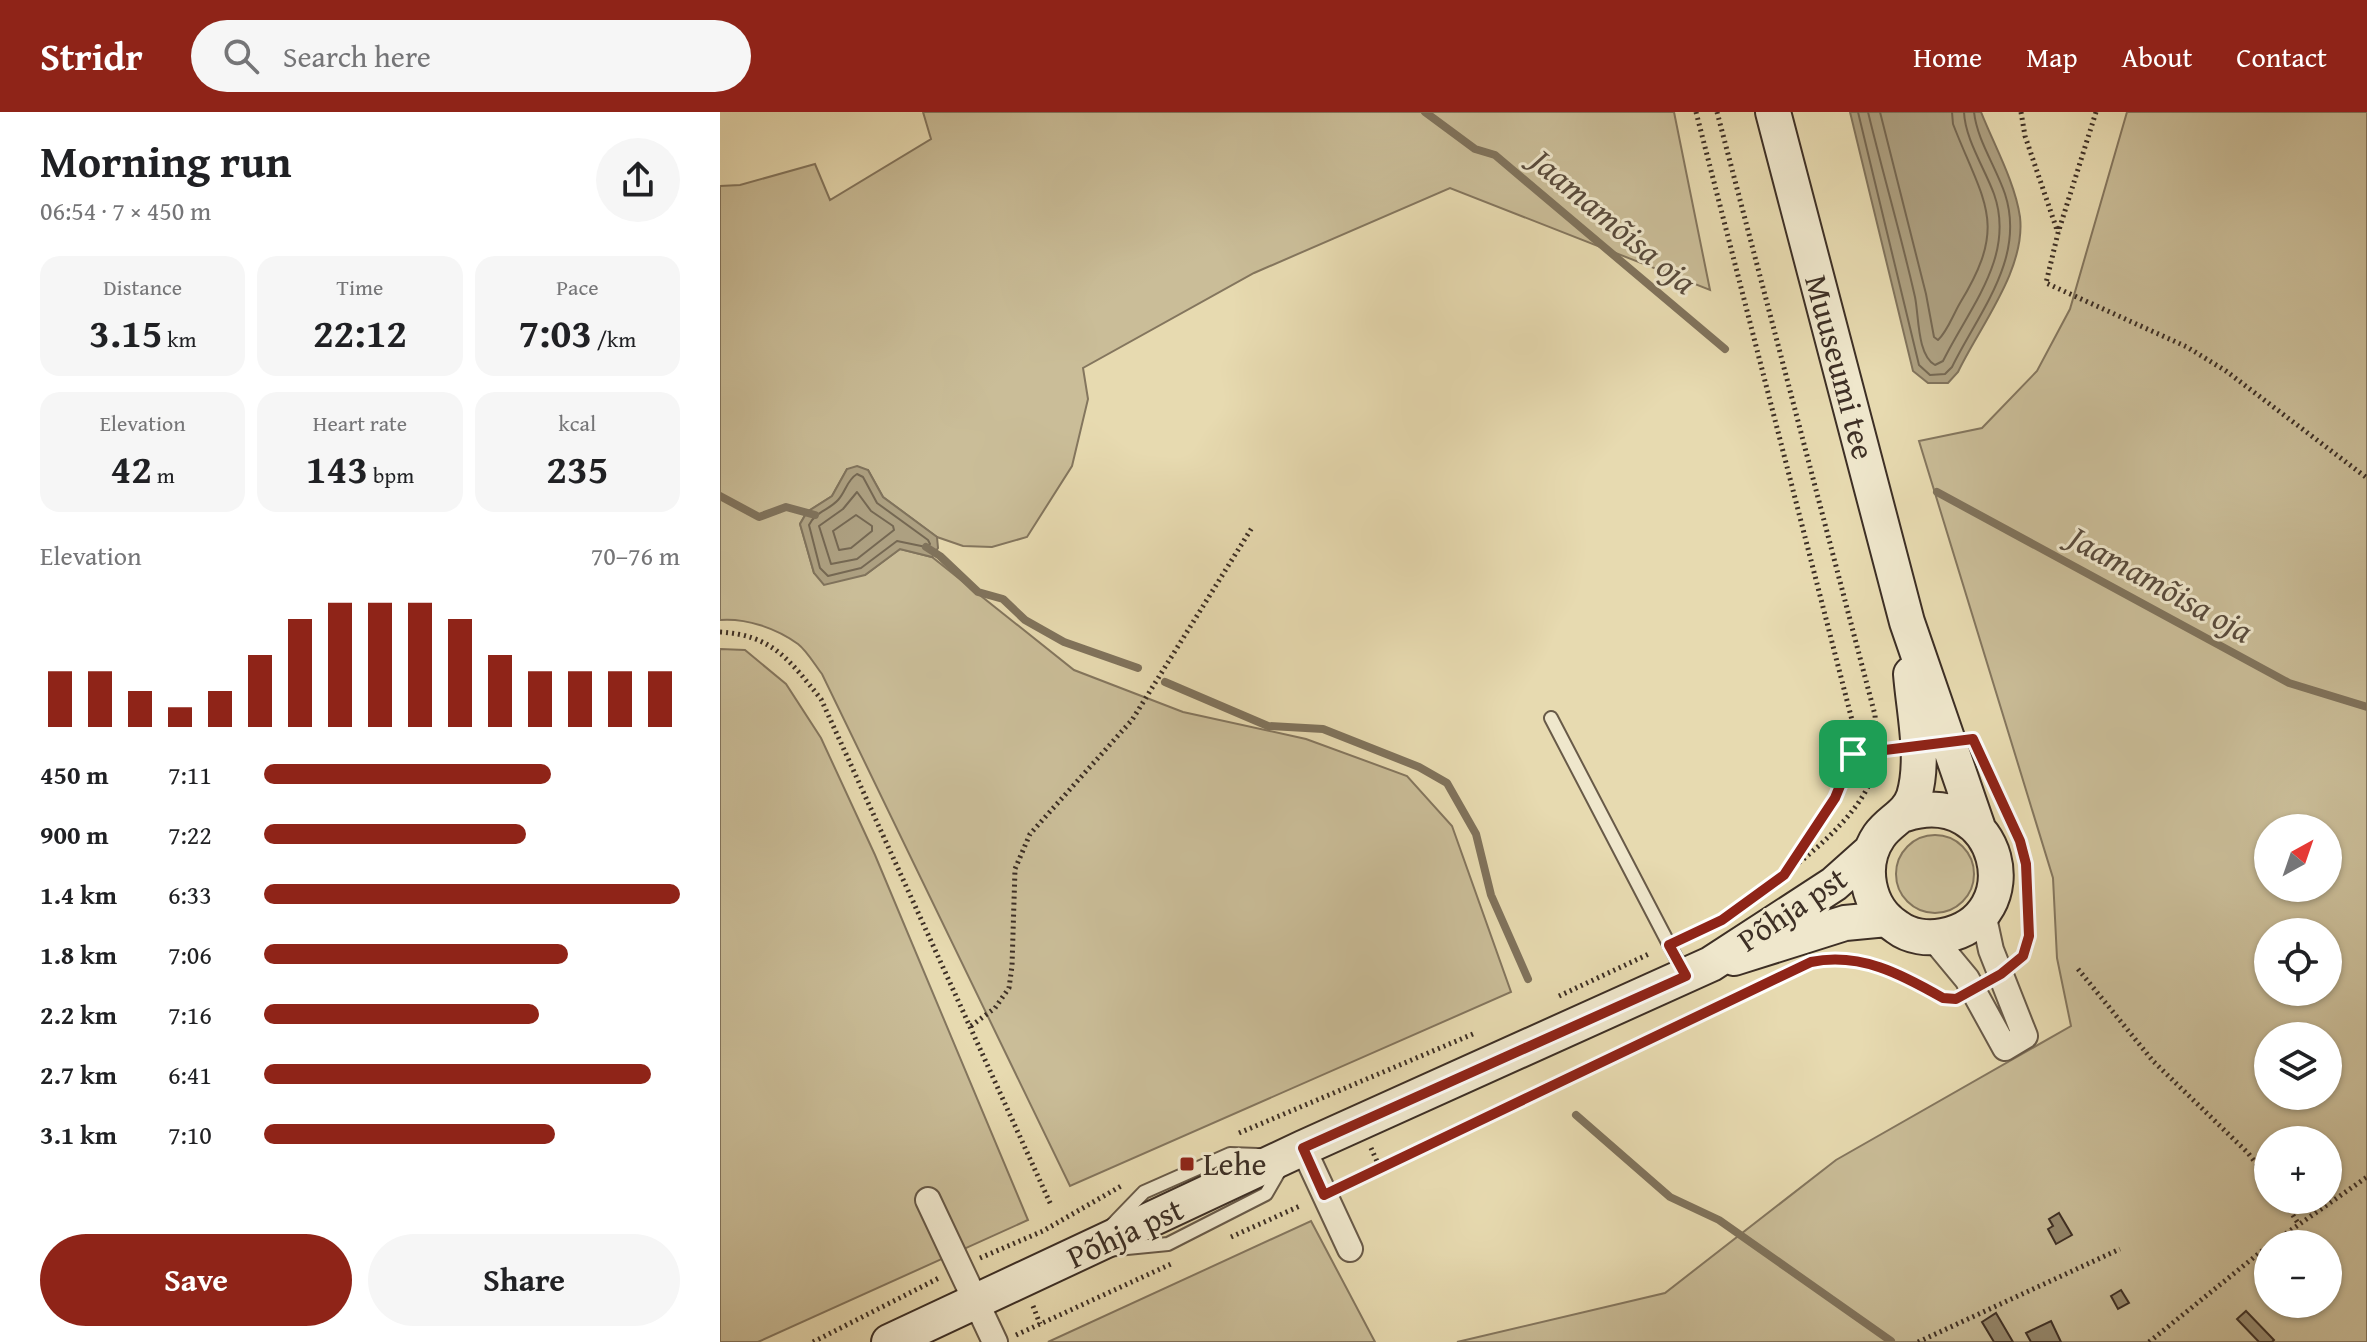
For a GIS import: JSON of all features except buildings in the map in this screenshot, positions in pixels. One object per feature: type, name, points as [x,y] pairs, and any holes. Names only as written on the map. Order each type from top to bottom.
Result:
[{"type":"street","name":"Muuseumi tee","points":[[1773,112],[1907,622],[1978,828],[1989,843],[1995,860],[1996,879],[1983,913]]},
{"type":"street","name":"Muuseumi tee","points":[[1905,814],[1914,795],[1916,744],[1907,622]]},
{"type":"street","points":[[1978,828],[1951,811],[1920,809],[1905,814],[1879,836],[1867,869],[1869,888],[1876,905],[1887,919],[1908,933],[1933,938],[1952,934],[1969,926],[1983,913]]},
{"type":"street","name":"Põhja pst","points":[[1698,970],[1834,884],[1871,851]]},
{"type":"street","points":[[1933,938],[1974,992],[2005,1048],[2025,1036],[1991,950],[1983,913]]},
{"type":"street","name":"Põhja pst","points":[[889,1342],[1296,1152],[1698,970],[1845,923],[1887,919]]},
{"type":"street","points":[[1296,1152],[1324,1195],[1350,1249]]},
{"type":"street","points":[[928,1200],[976,1302],[1004,1339]]},
{"type":"lane","points":[[1551,718],[1669,945],[1698,970]]},
{"type":"path","points":[[1696,112],[1853,724],[1853,754],[1835,798],[1784,875]]},
{"type":"path","points":[[1717,112],[1875,715],[1877,750],[1873,773],[1859,800],[1825,839],[1747,902]]},
{"type":"path","points":[[2021,112],[2025,136],[2058,233]]},
{"type":"path","points":[[2096,112],[2058,233],[2046,283],[2187,347],[2367,478]]},
{"type":"path","points":[[971,1026],[995,1008],[1009,988],[1015,869],[1030,834],[1132,720],[1253,526]]},
{"type":"path","points":[[720,632],[739,633],[787,656],[821,699],[1051,1205]]},
{"type":"path","points":[[1853,754],[1916,744]]},
{"type":"path","points":[[2001,974],[2023,956],[2029,936],[2027,875]]},
{"type":"path","points":[[1555,998],[1709,926]]},
{"type":"path","points":[[1839,957],[1888,970],[1943,998],[1956,999],[1974,992]]},
{"type":"path","points":[[2078,969],[2153,1061],[2254,1161]]},
{"type":"path","points":[[1225,1240],[1782,976]]},
{"type":"path","points":[[1227,1139],[1483,1030]]},
{"type":"path","points":[[2289,1230],[2367,1177]]},
{"type":"path","points":[[813,1342],[959,1268],[1043,1231],[1127,1183]]},
{"type":"path","points":[[2292,1214],[2298,1223]]},
{"type":"path","points":[[1918,1342],[2120,1249]]},
{"type":"path","points":[[2149,1342],[2254,1258]]},
{"type":"path","points":[[1004,1339],[1182,1259]]},
{"type":"shaded area","points":[[923,112],[1674,112],[1710,290],[1450,188],[1254,273],[1083,368],[1088,399],[1072,466],[1027,537],[992,547],[963,546],[937,537],[883,497],[868,470],[847,469],[832,496],[807,512],[800,524],[814,573],[865,575],[900,549],[932,557],[1074,670],[1183,712],[1306,739],[1407,776],[1452,826],[1511,992],[1070,1186],[822,674],[801,647],[780,633],[750,622],[720,620],[720,186],[740,185],[815,164],[830,200],[931,139]]},
{"type":"shaded area","points":[[2127,112],[2367,112],[2367,1342],[1457,1342],[1665,1293],[1836,1160],[2071,1026],[2057,958],[2053,878],[1919,441],[1982,428],[2037,371],[2070,309]]},
{"type":"shaded area","points":[[720,649],[745,650],[786,684],[821,738],[875,855],[1028,1220],[758,1342],[720,1342]]},
{"type":"shaded area","points":[[1935,835],[1950,838],[1963,846],[1971,859],[1974,874],[1971,889],[1963,902],[1950,910],[1935,913],[1920,910],[1907,902],[1899,889],[1896,874],[1899,859],[1907,846],[1920,838]]},
{"type":"shaded area","points":[[1311,1221],[1375,1342],[1048,1342]]},
{"type":"water","points":[[1850,112],[1981,112],[2009,177],[2020,217],[2016,257],[2000,297],[1958,372],[1948,383],[1928,383],[1913,371]]},
{"type":"water","points":[[857,466],[868,470],[883,497],[937,537],[938,548],[932,557],[900,549],[865,575],[824,585],[814,573],[800,524],[807,512],[832,496],[847,469]]},
{"type":"waterway","name":"Jaamamõisa oja","points":[[1425,112],[1475,149],[1495,155],[1725,349]]},
{"type":"waterway","name":"Jaamamõisa oja","points":[[1937,492],[2289,683],[2367,707]]},
{"type":"waterway","points":[[720,496],[759,517],[786,507],[815,515]]},
{"type":"waterway","points":[[926,547],[978,592],[1003,599],[1025,620],[1064,642],[1138,668]]},
{"type":"waterway","points":[[1165,682],[1268,726],[1323,729],[1419,767],[1447,783],[1476,834],[1491,895],[1528,979]]},
{"type":"waterway","points":[[1576,1115],[1670,1197],[1719,1220],[1891,1341]]},
{"type":"place","name":"Lehe","points":[[1187,1164]]},
{"type":"route","points":[[1973,739],[2020,841],[2026,864],[2029,936],[2023,956],[1974,992],[1956,999],[1943,998],[1863,961],[1839,957],[1811,962],[1324,1195],[1303,1148],[1686,976],[1669,945],[1722,920],[1784,875],[1835,798],[1853,754],[1973,739]]}]
